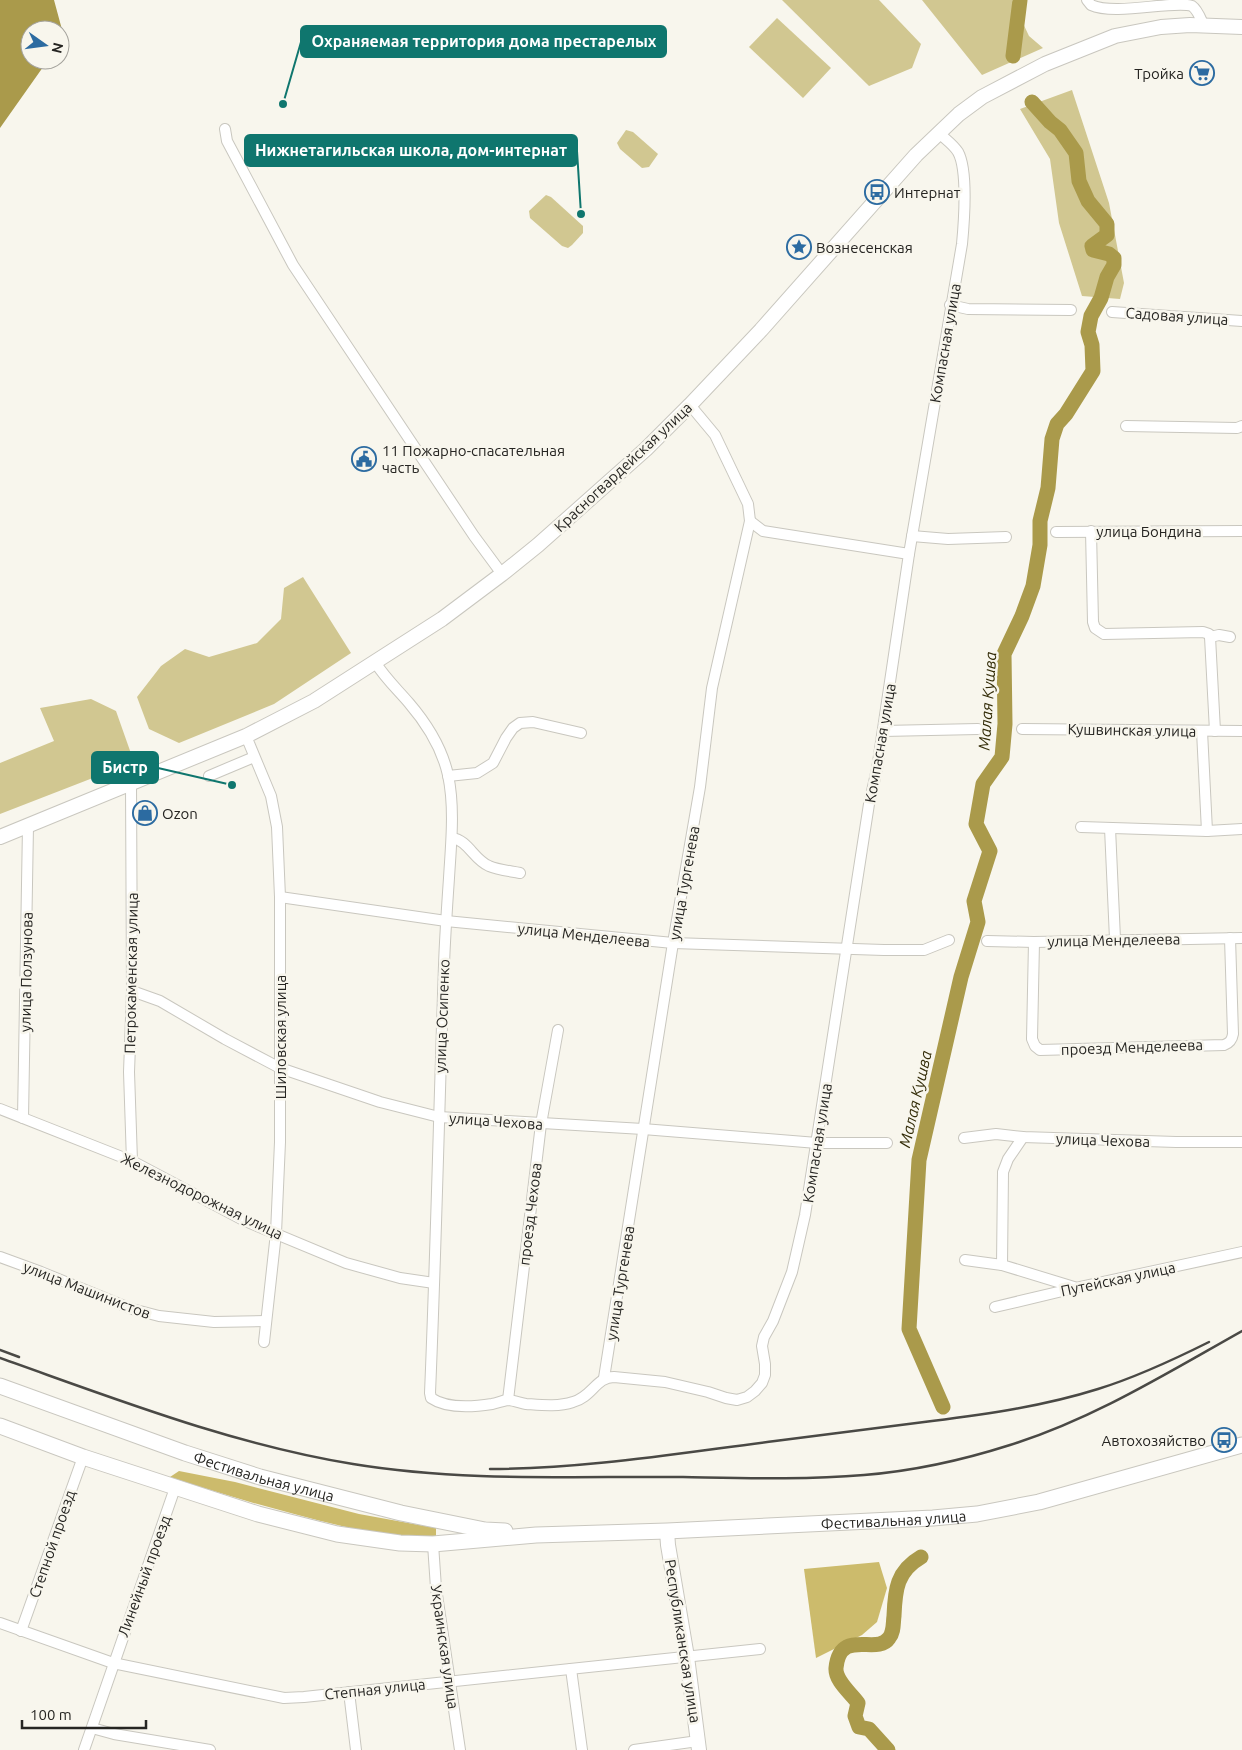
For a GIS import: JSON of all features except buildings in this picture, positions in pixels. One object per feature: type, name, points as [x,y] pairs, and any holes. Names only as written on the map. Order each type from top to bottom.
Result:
[{"type":"main road","name":"Красногвардейская улица","points":[[0,837],[246,736],[314,701],[442,619],[502,574],[538,545],[646,449],[761,330],[888,185],[959,114],[982,98],[1045,64],[1115,36],[1161,27],[1190,25],[1242,27]]},
{"type":"main road","name":"Фестивальная улица","points":[[0,1386],[223,1466],[359,1502],[456,1524],[485,1530],[536,1535]]},
{"type":"main road","name":"Фестивальная улица","points":[[0,1426],[83,1457],[258,1514],[337,1534],[400,1543],[433,1544],[536,1535],[667,1531],[933,1518],[977,1514],[1039,1502],[1242,1445]]},
{"type":"main road","points":[[455,1543],[458,1538],[456,1524]]},
{"type":"main road","name":"Республиканская улица","points":[[667,1531],[687,1657],[698,1746]]},
{"type":"street","points":[[1087,0],[1097,8],[1187,3],[1196,10],[1204,26]]},
{"type":"street","points":[[225,129],[227,141],[293,266],[474,536],[502,574]]},
{"type":"street","name":"Компасная улица","points":[[604,1378],[614,1377],[665,1382],[688,1386],[737,1400],[747,1396],[762,1383],[765,1370],[762,1346],[764,1337],[773,1322],[792,1272],[805,1215],[817,1143],[869,804],[883,731],[909,554],[950,305],[962,244],[964,224],[963,170],[958,152],[939,133]]},
{"type":"street","points":[[950,305],[968,309],[1071,310]]},
{"type":"street","name":"Садовая улица","points":[[1112,312],[1242,321]]},
{"type":"street","name":"улица Тургенева","points":[[604,1378],[700,787],[712,688],[750,521],[748,504],[715,435],[690,405]]},
{"type":"street","points":[[1126,426],[1237,428],[1242,426]]},
{"type":"street","points":[[750,521],[763,530],[909,554]]},
{"type":"street","points":[[1091,531],[1093,622],[1095,628],[1100,633],[1109,635],[1203,632],[1209,634],[1215,731]]},
{"type":"street","name":"улица Бондина","points":[[1056,532],[1242,531]]},
{"type":"street","points":[[912,536],[948,539],[1006,537]]},
{"type":"street","points":[[1210,637],[1219,635],[1230,637]]},
{"type":"street","name":"улица Осипенко","points":[[375,662],[386,679],[409,703],[432,733],[442,754],[448,776],[452,838],[446,922],[438,1117],[430,1393],[431,1398],[438,1403],[456,1405],[491,1404],[508,1400]]},
{"type":"street","points":[[448,776],[477,773],[493,763],[506,738],[513,728],[520,723],[533,722],[581,733]]},
{"type":"street","points":[[883,731],[978,729]]},
{"type":"street","name":"Кушвинская улица","points":[[1022,729],[1242,731]]},
{"type":"street","points":[[1202,731],[1207,831]]},
{"type":"street","name":"Шиловская улица","points":[[246,736],[270,796],[277,827],[280,896],[280,1142],[276,1233],[264,1342]]},
{"type":"street","points":[[209,776],[254,757]]},
{"type":"street","name":"Петрокаменская улица","points":[[131,784],[132,991],[129,1072],[132,1161]]},
{"type":"street","name":"улица Ползунова","points":[[23,1118],[28,826]]},
{"type":"street","points":[[1081,827],[1207,831],[1242,829]]},
{"type":"street","points":[[1110,828],[1115,939]]},
{"type":"street","points":[[452,838],[457,838],[463,842],[480,861],[489,866],[520,873]]},
{"type":"street","name":"улица Менделеева","points":[[280,896],[446,922],[673,944],[924,950],[949,940]]},
{"type":"street","name":"проезд Менделеева","points":[[1034,942],[1032,1039],[1035,1046],[1040,1050],[1224,1045],[1228,1043],[1231,1041],[1233,1034],[1230,938]]},
{"type":"street","name":"улица Менделеева","points":[[987,941],[1034,942],[1242,938]]},
{"type":"street","name":"улица Чехова","points":[[132,991],[160,1000],[225,1039],[280,1068],[380,1102],[438,1117],[643,1129],[817,1143],[887,1143]]},
{"type":"street","name":"проезд Чехова","points":[[508,1400],[541,1124],[558,1030]]},
{"type":"street","name":"Железнодорожная улица","points":[[0,1108],[132,1161],[245,1221],[346,1263],[400,1278],[434,1283]]},
{"type":"street","name":"улица Чехова","points":[[964,1138],[996,1134],[1023,1137],[1176,1142],[1242,1142]]},
{"type":"street","points":[[1002,1265],[1003,1172],[1008,1159],[1023,1137]]},
{"type":"street","name":"Путейская улица","points":[[995,1307],[1242,1252]]},
{"type":"street","name":"улица Машинистов","points":[[0,1257],[132,1309],[159,1316],[214,1322],[266,1321]]},
{"type":"street","points":[[965,1260],[1002,1265],[1075,1288]]},
{"type":"street","points":[[508,1400],[526,1404],[572,1402],[592,1392],[604,1378]]},
{"type":"street","name":"Степной проезд","points":[[22,1631],[83,1457]]},
{"type":"street","name":"Линейный проезд","points":[[84,1750],[175,1488]]},
{"type":"street","name":"Украинская улица","points":[[433,1544],[436,1588],[460,1750]]},
{"type":"street","name":"Степная улица","points":[[0,1623],[113,1664],[275,1697],[304,1697],[760,1649]]},
{"type":"street","points":[[571,1669],[582,1750]]},
{"type":"street","points":[[349,1692],[356,1750]]},
{"type":"street","points":[[92,1728],[114,1734],[210,1750]]},
{"type":"street","points":[[634,1750],[698,1746]]},
{"type":"shaded area","points":[[0,0],[54,0],[59,20],[20,20],[20,70],[41,70],[0,128]]},
{"type":"shaded area","points":[[782,0],[879,0],[921,44],[912,68],[869,86]]},
{"type":"shaded area","points":[[922,0],[1012,0],[1029,36],[1043,48],[982,75]]},
{"type":"shaded area","points":[[777,18],[831,68],[803,98],[749,47]]},
{"type":"shaded area","points":[[1072,90],[1109,203],[1124,283],[1120,299],[1082,296],[1059,223],[1050,159],[1020,109]]},
{"type":"shaded area","points":[[626,130],[633,132],[658,154],[649,167],[642,168],[620,149],[617,143]]},
{"type":"shaded area","points":[[546,195],[551,197],[583,226],[583,233],[568,248],[562,246],[530,218],[529,211]]},
{"type":"shaded area","points":[[303,577],[351,653],[274,704],[179,743],[149,729],[137,697],[161,666],[185,649],[209,657],[257,643],[281,619],[284,588]]},
{"type":"shaded area","points":[[91,699],[116,711],[134,762],[0,814],[0,763],[54,741],[40,708]]},
{"type":"shaded area","points":[[179,1471],[235,1482],[359,1514],[436,1528],[436,1539],[401,1537],[366,1531],[282,1511],[170,1477]]},
{"type":"shaded area","points":[[879,1562],[887,1588],[877,1622],[862,1635],[816,1658],[804,1569]]},
{"type":"waterway","name":"Малая Кушва","points":[[1013,56],[1020,0]]},
{"type":"waterway","name":"Малая Кушва","points":[[943,1407],[909,1329],[919,1160],[961,977],[978,922],[974,901],[990,851],[976,824],[983,784],[1002,757],[1005,724],[1004,654],[1022,616],[1033,586],[1040,545],[1040,521],[1048,488],[1052,439],[1057,424],[1066,414],[1093,371],[1092,345],[1088,332],[1091,316],[1101,298],[1107,277],[1114,265],[1114,258],[1109,254],[1093,250],[1092,246],[1107,235],[1107,224],[1088,201],[1079,181],[1076,153],[1060,130],[1032,102]]},
{"type":"waterway","name":"Малая Кушва","points":[[888,1750],[869,1729],[859,1727],[855,1716],[858,1703],[838,1678],[836,1668],[839,1656],[844,1649],[851,1645],[876,1645],[883,1643],[891,1636],[895,1597],[899,1582],[907,1568],[921,1557]]},
{"type":"railway","points":[[0,1358],[174,1419],[263,1445],[353,1464],[394,1470],[476,1476],[796,1478],[841,1477],[901,1471],[956,1460],[1010,1445],[1100,1409],[1158,1379],[1242,1331]]},
{"type":"railway","points":[[490,1469],[632,1460],[1016,1409],[1078,1395],[1127,1379],[1209,1342]]},
{"type":"railway","points":[[0,1350],[19,1357]]},
{"type":"place","name":"Тройка","points":[[1202,73]]},
{"type":"place","name":"Охраняемая территория дома престарелых","points":[[283,104]]},
{"type":"place","name":"Интернат","points":[[877,192]]},
{"type":"place","name":"Нижнетагильская школа, дом-интернат","points":[[581,214]]},
{"type":"place","name":"Вознесенская","points":[[799,247]]},
{"type":"place","name":"11 Пожарно-спасательная часть","points":[[364,459]]},
{"type":"place","name":"Бистр","points":[[232,785]]},
{"type":"place","name":"Ozon","points":[[145,813]]},
{"type":"place","name":"Автохозяйство","points":[[1224,1440]]}]
